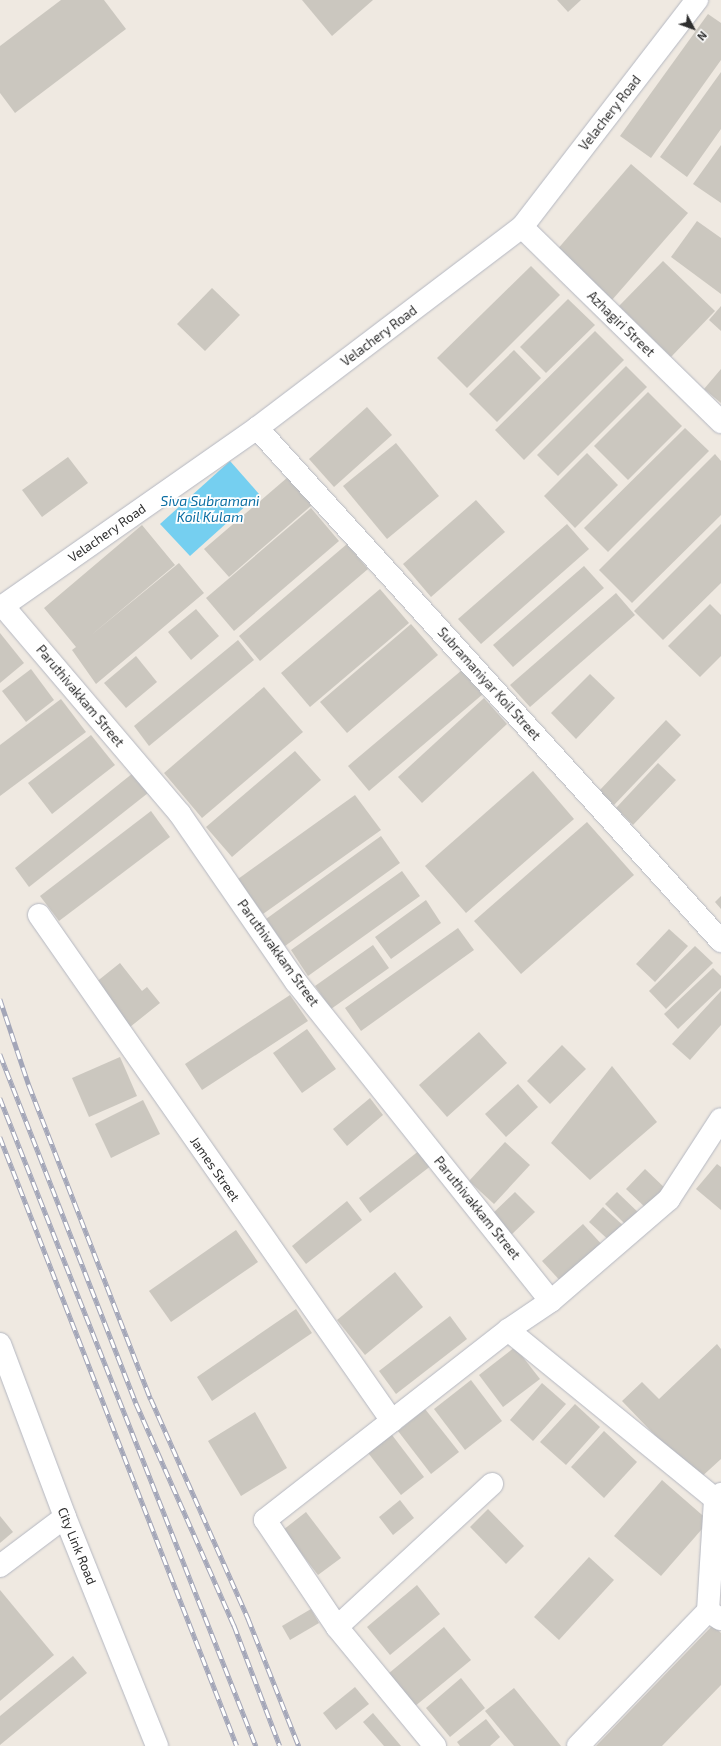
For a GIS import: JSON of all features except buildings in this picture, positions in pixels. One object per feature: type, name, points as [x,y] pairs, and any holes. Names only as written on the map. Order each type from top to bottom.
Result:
[{"type":"street","name":"Velachery Road","points":[[2,607],[257,428],[522,227],[697,0]]},
{"type":"street","name":"Azhagiri Street","points":[[522,227],[721,422]]},
{"type":"street","name":"Subramaniyar Koil Street","points":[[257,428],[721,941]]},
{"type":"street","name":"Paruthivakkam Street","points":[[2,607],[180,814],[296,982],[551,1301]]},
{"type":"street","name":"James Street","points":[[39,915],[392,1421]]},
{"type":"street","points":[[435,1746],[337,1627],[265,1520],[508,1330],[551,1301],[669,1199],[721,1119]]},
{"type":"street","points":[[508,1330],[718,1497],[715,1615],[578,1746]]},
{"type":"street","name":"City Link Road","points":[[0,1344],[65,1517],[157,1746]]},
{"type":"street","points":[[337,1627],[492,1484]]},
{"type":"street","points":[[0,1566],[65,1517]]},
{"type":"water","name":"Siva Subramani Koil Kulam","points":[[230,461],[259,494],[190,556],[160,524]]},
{"type":"railway","points":[[0,999],[29,1085],[151,1399],[248,1618],[299,1746]]},
{"type":"railway","points":[[0,1054],[136,1403],[234,1625],[280,1746]]},
{"type":"railway","points":[[0,1098],[256,1746]]},
{"type":"railway","points":[[0,1137],[237,1746]]}]
